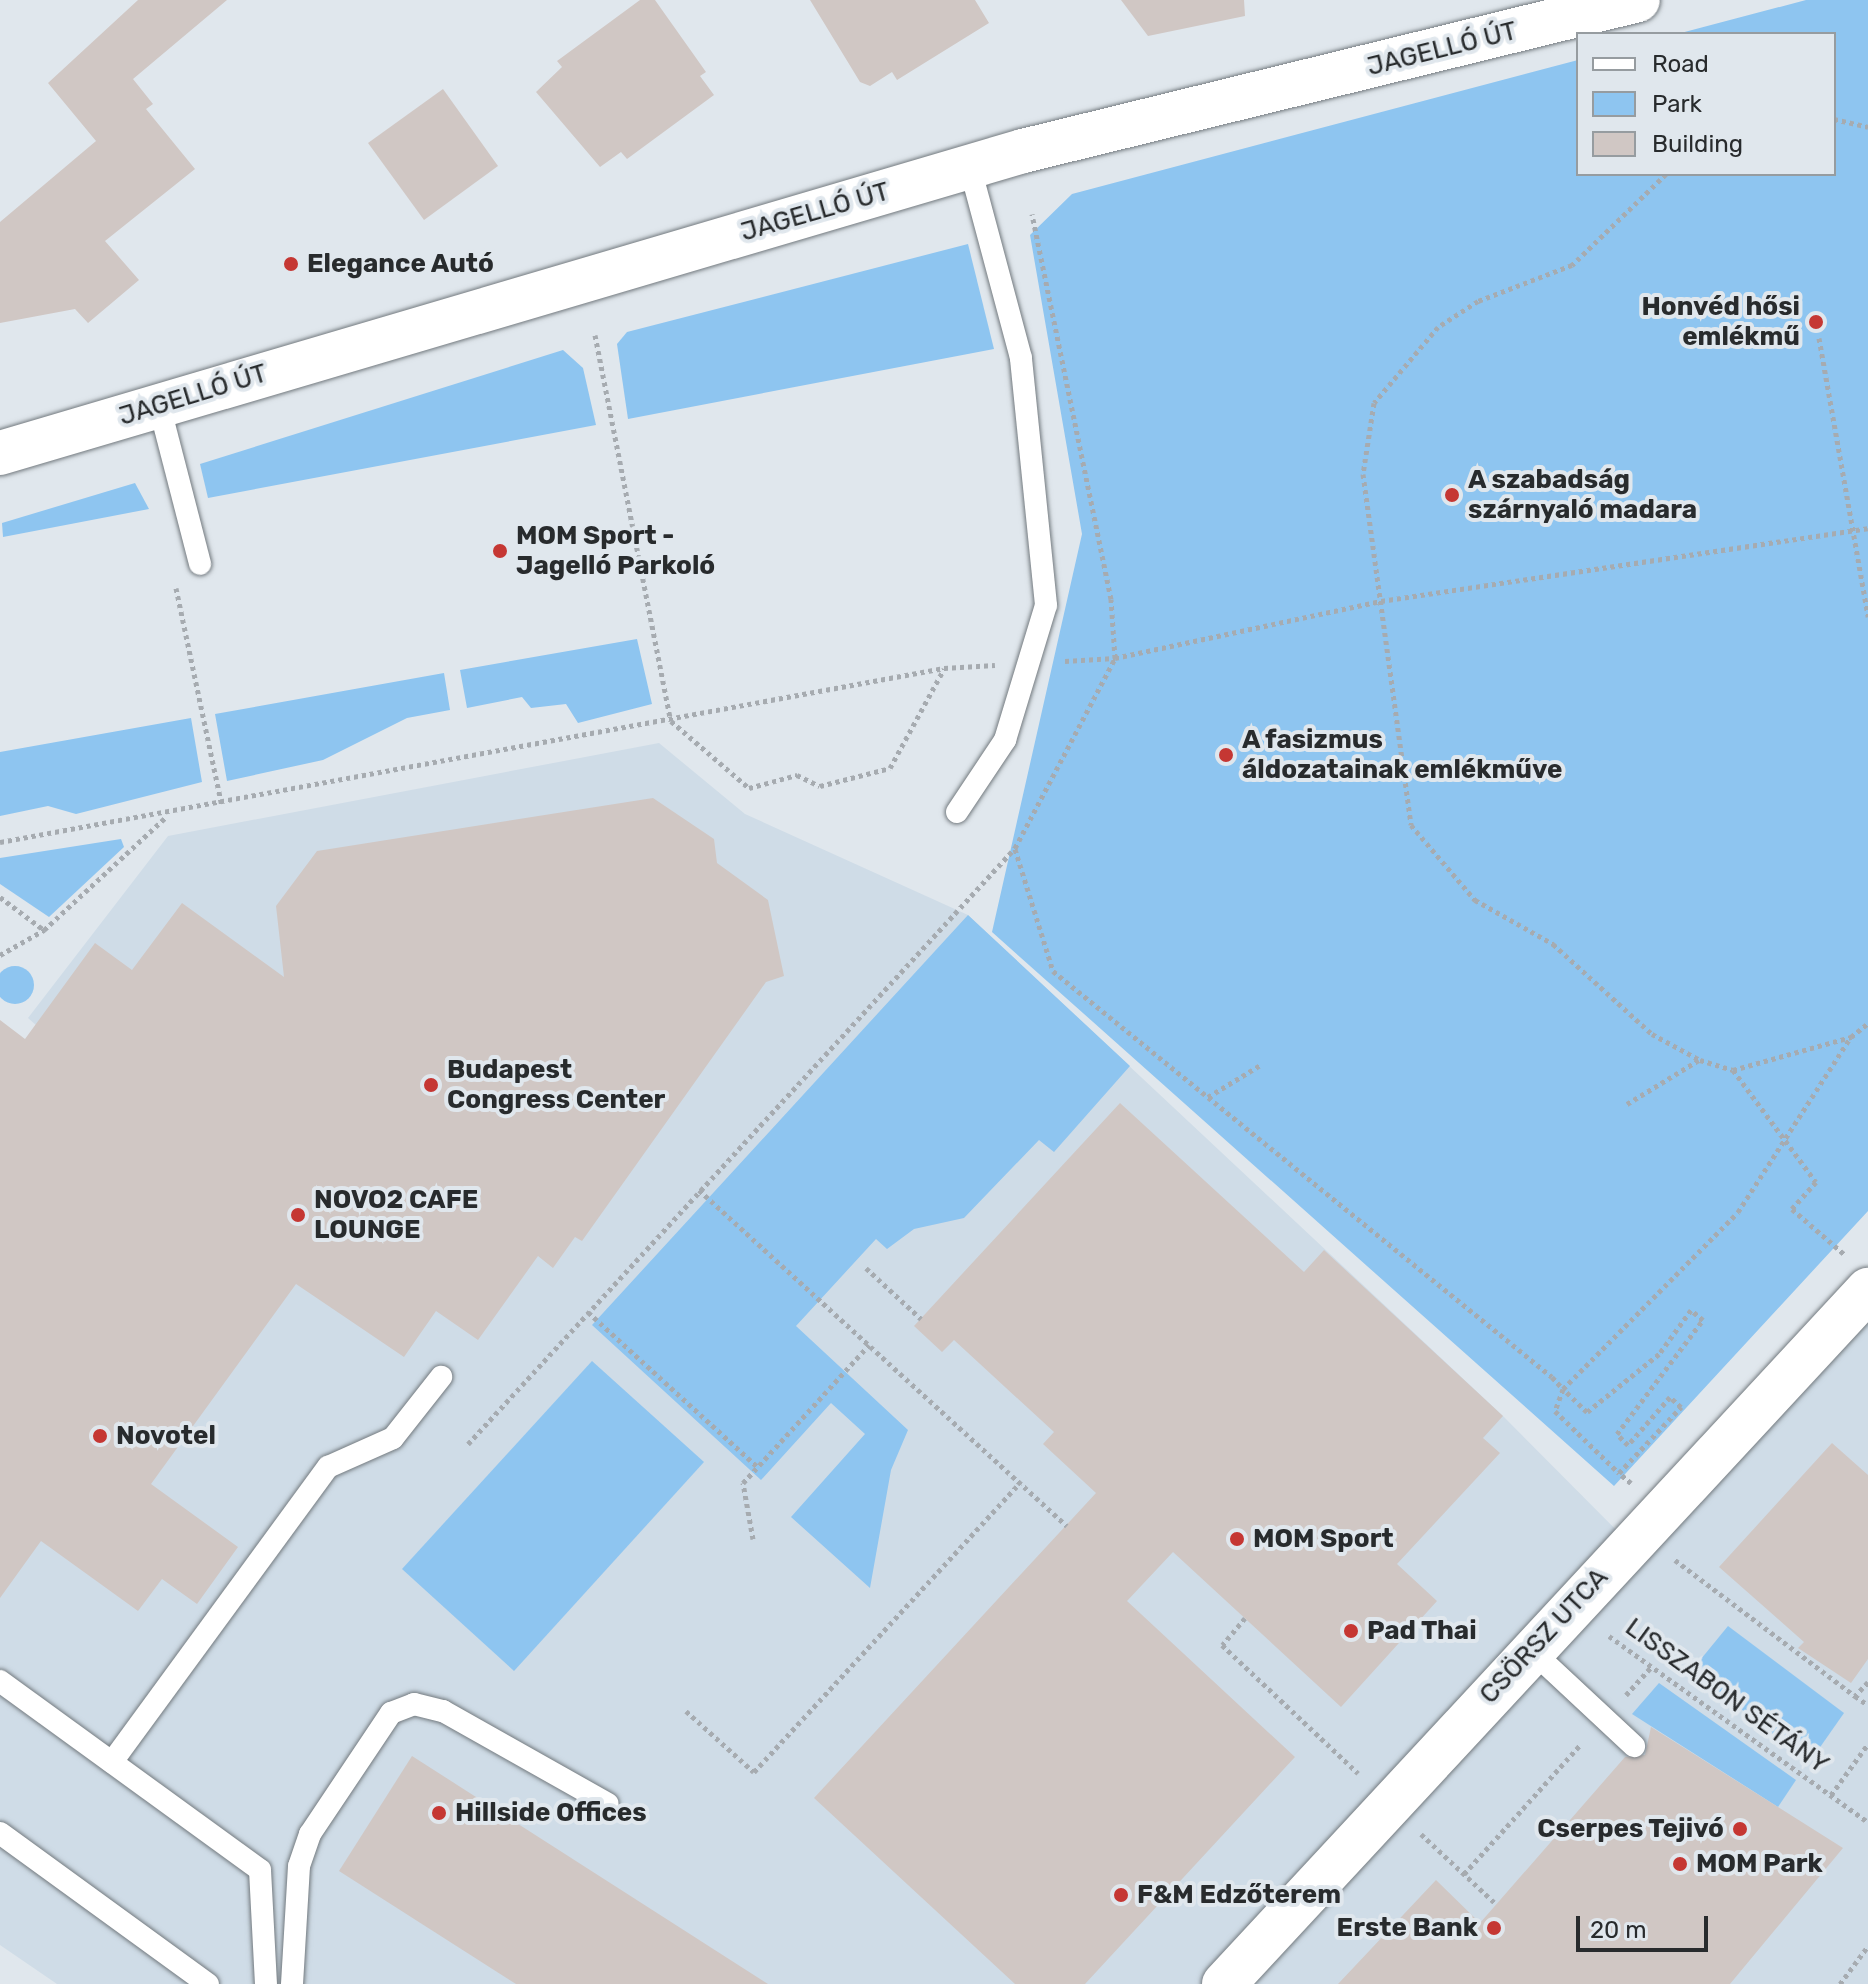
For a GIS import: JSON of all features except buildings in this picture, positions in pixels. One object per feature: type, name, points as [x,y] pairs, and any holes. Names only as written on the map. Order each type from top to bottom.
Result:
[{"type":"street","name":"JAGELLÓ ÚT","points":[[0,453],[970,167],[1638,0]]},
{"type":"street","name":"CSÖRSZ UTCA","points":[[1224,1984],[1868,1290]]},
{"type":"lane","points":[[957,812],[993,765],[1033,663],[1046,605],[1043,522],[1021,358],[970,167]]},
{"type":"lane","points":[[159,405],[200,564]]},
{"type":"lane","points":[[112,1762],[328,1467],[393,1438],[441,1377]]},
{"type":"lane","points":[[1531,1650],[1634,1746]]},
{"type":"lane","points":[[0,1681],[260,1870],[266,1984]]},
{"type":"lane","points":[[292,1984],[306,1845],[391,1713],[414,1704],[443,1711],[608,1804]]},
{"type":"lane","points":[[0,1833],[208,1984]]},
{"type":"path","points":[[1836,119],[1868,127]]},
{"type":"path","points":[[1664,176],[1588,253],[1478,301],[1429,334],[1389,377],[1362,445],[1411,825],[1425,847],[1475,900],[1553,944],[1652,1034],[1700,1060],[1733,1070],[1851,1037]]},
{"type":"path","points":[[468,1444],[1015,848],[1115,658],[1111,599],[1032,214]]},
{"type":"path","points":[[595,335],[671,721],[749,788],[797,775],[820,786],[890,768],[944,668]]},
{"type":"path","points":[[1819,338],[1868,617]]},
{"type":"path","points":[[0,842],[166,817],[944,668],[1115,658],[1381,601],[1868,528]]},
{"type":"path","points":[[173,570],[222,806]]},
{"type":"path","points":[[0,955],[44,930],[166,817]]},
{"type":"path","points":[[1015,848],[1053,971],[1563,1389],[1587,1412],[1659,1354],[1691,1310],[1703,1320],[1617,1434],[1628,1445],[1670,1397],[1681,1407],[1619,1473]]},
{"type":"path","points":[[0,897],[44,930]]},
{"type":"path","points":[[1631,1483],[1555,1411],[1563,1389],[1738,1212],[1851,1037],[1868,1023]]},
{"type":"path","points":[[1627,1104],[1700,1060]]},
{"type":"path","points":[[1208,1097],[1262,1064]]},
{"type":"path","points":[[1733,1070],[1816,1182],[1792,1209],[1845,1254]]},
{"type":"path","points":[[699,1190],[1067,1526]]},
{"type":"path","points":[[866,1268],[921,1319]]},
{"type":"path","points":[[588,1312],[758,1467]]},
{"type":"path","points":[[753,1539],[743,1483],[869,1345]]},
{"type":"path","points":[[686,1711],[754,1772],[1020,1483]]},
{"type":"path","points":[[1671,1557],[1868,1705]]},
{"type":"path","points":[[1245,1618],[1222,1645],[1358,1773]]},
{"type":"path","name":"LISSZABON SÉTÁNY","points":[[1602,1631],[1868,1822]]},
{"type":"path","points":[[1464,1874],[1652,1666]]},
{"type":"path","points":[[1855,1696],[1868,1682]]},
{"type":"path","points":[[1831,1795],[1868,1744]]},
{"type":"path","points":[[1421,1834],[1496,1904]]},
{"type":"path","points":[[1840,1984],[1868,1946]]},
{"type":"shaded area","points":[[659,743],[745,814],[968,915],[1503,1416],[1646,1560],[1868,1322],[1868,1984],[57,1984],[0,1945],[0,1120],[55,1042],[28,1018],[168,836]]},
{"type":"green space","points":[[1806,0],[1868,0],[1868,1211],[1614,1486],[992,932],[1082,534],[1030,235],[1072,194],[1576,61],[1576,176],[1836,176],[1836,32],[1685,32]]},
{"type":"green space","points":[[968,244],[994,349],[628,419],[617,344],[627,332]]},
{"type":"green space","points":[[563,350],[583,368],[596,425],[208,498],[200,464]]},
{"type":"green space","points":[[135,483],[149,509],[3,537],[2,523]]},
{"type":"green space","points":[[637,639],[652,704],[578,723],[566,704],[531,708],[522,697],[467,708],[460,670]]},
{"type":"green space","points":[[444,673],[450,710],[407,718],[323,760],[227,781],[215,714]]},
{"type":"green space","points":[[191,718],[202,782],[76,814],[48,806],[0,816],[0,752]]},
{"type":"green space","points":[[121,839],[124,847],[49,917],[0,884],[0,858]]},
{"type":"green space","points":[[968,915],[1130,1066],[1054,1152],[1039,1140],[964,1218],[914,1229],[887,1249],[876,1239],[796,1326],[908,1430],[891,1470],[870,1588],[791,1517],[865,1434],[831,1403],[761,1480],[592,1325]]},
{"type":"green space","points":[[8,967],[22,967],[33,978],[33,992],[29,999],[15,1004],[1,999],[1,971]]},
{"type":"green space","points":[[592,1361],[704,1462],[514,1671],[402,1569]]},
{"type":"green space","points":[[1728,1626],[1844,1713],[1809,1763],[1692,1670]]},
{"type":"green space","points":[[1659,1683],[1796,1780],[1778,1807],[1632,1714]]},
{"type":"place","name":"Elegance Autó","points":[[291,264]]},
{"type":"place","name":"Honvéd hősi emlékmű","points":[[1816,322]]},
{"type":"place","name":"A szabadság szárnyaló madara","points":[[1452,495]]},
{"type":"place","name":"MOM Sport - Jagelló Parkoló","points":[[500,551]]},
{"type":"place","name":"A fasizmus áldozatainak emlékműve","points":[[1226,755]]},
{"type":"place","name":"Budapest Congress Center","points":[[431,1085]]},
{"type":"place","name":"NOVO2 CAFE LOUNGE","points":[[298,1215]]},
{"type":"place","name":"Novotel","points":[[100,1436]]},
{"type":"place","name":"MOM Sport","points":[[1237,1539]]},
{"type":"place","name":"Pad Thai","points":[[1351,1631]]},
{"type":"place","name":"Hillside Offices","points":[[439,1813]]},
{"type":"place","name":"Cserpes Tejivó","points":[[1740,1829]]},
{"type":"place","name":"MOM Park","points":[[1680,1864]]},
{"type":"place","name":"F&M Edzőterem","points":[[1121,1895]]},
{"type":"place","name":"Erste Bank","points":[[1494,1928]]}]
